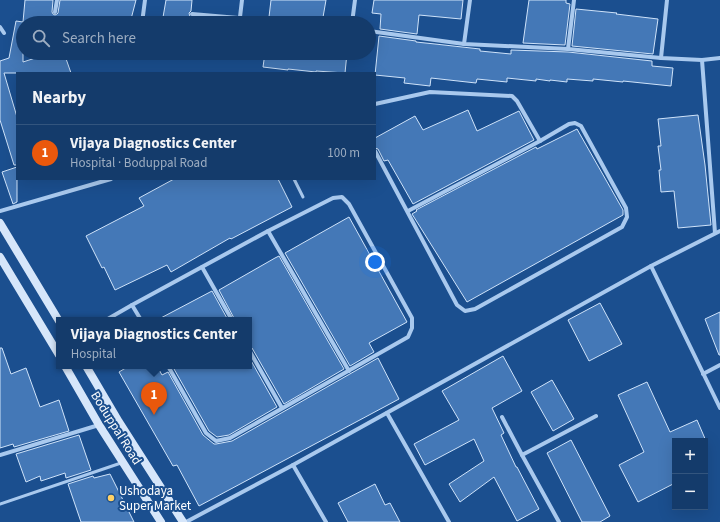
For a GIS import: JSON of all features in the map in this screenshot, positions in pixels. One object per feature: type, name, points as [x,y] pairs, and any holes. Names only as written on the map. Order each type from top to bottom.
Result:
[{"type":"street","points":[[55,12],[57,0]]},
{"type":"street","points":[[143,16],[146,0]]},
{"type":"street","points":[[240,16],[242,0]]},
{"type":"street","points":[[353,16],[355,0]]},
{"type":"street","points":[[464,44],[470,0]]},
{"type":"street","points":[[568,49],[574,0]]},
{"type":"street","points":[[661,58],[667,0]]},
{"type":"street","points":[[192,14],[216,16]]},
{"type":"street","points":[[0,27],[4,33]]},
{"type":"street","points":[[376,32],[464,44],[568,49],[661,58],[702,60],[720,58]]},
{"type":"street","points":[[702,60],[715,234]]},
{"type":"street","points":[[376,104],[430,92],[512,96],[517,101],[540,141]]},
{"type":"street","points":[[376,153],[457,305],[465,311],[475,309],[622,227],[627,216],[626,208],[581,126],[575,123],[569,124],[408,211]]},
{"type":"street","points":[[0,211],[108,180]]},
{"type":"street","points":[[111,317],[268,231],[333,198],[342,197],[349,204],[412,318],[412,328],[408,337],[230,438],[216,441],[206,433],[170,369]]},
{"type":"street","points":[[0,223],[57,317]]},
{"type":"street","points":[[268,231],[349,371]]},
{"type":"street","points":[[186,522],[293,465],[651,266],[720,231]]},
{"type":"street","points":[[0,257],[56,350]]},
{"type":"street","points":[[651,266],[720,408]]},
{"type":"street","points":[[202,267],[230,317]]},
{"type":"street","points":[[132,305],[139,317]]},
{"type":"street","points":[[252,355],[282,408]]},
{"type":"street","points":[[703,374],[720,365]]},
{"type":"street","name":"Boduppal Road","points":[[67,369],[99,425],[162,522]]},
{"type":"street","name":"Boduppal Road","points":[[88,369],[119,422],[183,522]]},
{"type":"street","points":[[387,413],[449,522]]},
{"type":"street","points":[[522,455],[596,416]]},
{"type":"street","points":[[502,417],[559,522]]},
{"type":"street","points":[[0,455],[99,425]]},
{"type":"street","points":[[293,465],[326,522]]},
{"type":"lane","points":[[294,180],[303,197]]},
{"type":"lane","points":[[0,504],[123,462]]},
{"type":"building","points":[[25,0],[53,0],[52,12],[55,15],[58,13],[60,0],[136,0],[132,16],[24,16]]},
{"type":"building","points":[[166,0],[192,0],[190,16],[163,16]]},
{"type":"building","points":[[271,0],[326,0],[323,16],[269,16]]},
{"type":"building","points":[[374,0],[463,0],[461,19],[419,15],[417,34],[380,29],[381,14],[372,13]]},
{"type":"building","points":[[529,0],[566,0],[566,3],[570,4],[565,45],[523,43]]},
{"type":"building","points":[[576,9],[658,19],[653,54],[572,46]]},
{"type":"building","points":[[16,21],[16,60],[23,60],[23,62],[29,60],[66,60],[71,72],[4,73],[16,114],[16,165],[14,165],[0,120],[0,61],[9,58]]},
{"type":"building","points":[[379,36],[416,42],[480,49],[480,51],[511,54],[511,50],[568,52],[652,61],[652,66],[673,68],[671,86],[593,79],[593,81],[567,79],[567,82],[507,78],[507,82],[477,79],[476,83],[431,78],[430,86],[404,83],[405,78],[376,75]]},
{"type":"building","points":[[264,60],[346,60],[345,72],[316,72],[263,67]]},
{"type":"building","points":[[468,110],[477,131],[519,111],[534,140],[413,204],[388,160],[384,161],[378,149],[376,148],[376,137],[415,116],[423,130]]},
{"type":"building","points":[[698,115],[711,225],[678,228],[674,191],[661,192],[659,170],[661,170],[658,146],[661,146],[658,119]]},
{"type":"building","points":[[577,129],[623,210],[623,215],[467,302],[412,214],[417,211],[416,210],[536,147],[537,149]]},
{"type":"building","points":[[16,167],[17,202],[13,204],[2,172]]},
{"type":"building","points":[[172,180],[278,180],[292,207],[231,239],[230,238],[171,272],[167,265],[115,290],[86,236],[144,206],[139,198]]},
{"type":"building","points":[[349,217],[407,322],[369,343],[374,352],[350,366],[285,253]]},
{"type":"building","points":[[279,256],[344,369],[284,404],[252,348],[252,317],[233,317],[219,290]]},
{"type":"building","points":[[212,291],[226,317],[163,317]]},
{"type":"building","points":[[600,303],[622,344],[589,361],[568,320]]},
{"type":"building","points":[[720,312],[720,355],[719,355],[705,319]]},
{"type":"building","points":[[0,348],[2,348],[11,374],[26,368],[40,407],[59,400],[69,431],[14,447],[13,444],[0,448]]},
{"type":"building","points":[[503,356],[522,391],[492,408],[504,433],[501,435],[516,467],[539,509],[517,521],[494,477],[460,502],[449,484],[484,461],[474,439],[425,465],[414,444],[459,420],[442,391]]},
{"type":"building","points":[[378,358],[399,399],[199,506],[177,465],[173,466],[119,372],[124,369],[159,369],[162,375],[168,372],[203,435],[214,444],[232,441]]},
{"type":"building","points":[[252,362],[277,407],[229,435],[217,437],[209,431],[174,369],[252,369]]},
{"type":"building","points":[[552,380],[574,419],[553,431],[531,392]]},
{"type":"building","points":[[647,382],[670,432],[697,420],[705,438],[672,438],[672,485],[638,502],[619,465],[644,452],[618,395]]},
{"type":"building","points":[[79,435],[91,470],[66,478],[65,473],[41,481],[40,476],[26,482],[16,454]]},
{"type":"building","points":[[571,440],[610,516],[600,522],[582,522],[547,453]]},
{"type":"building","points":[[110,474],[134,522],[81,522],[68,484],[93,476],[94,478]]},
{"type":"building","points":[[375,484],[385,505],[390,503],[400,522],[348,522],[338,503]]},
{"type":"place","name":"Vijaya Diagnostics Center","points":[[154,415]]},
{"type":"place","name":"Ushodaya Super Market","points":[[111,498]]}]
